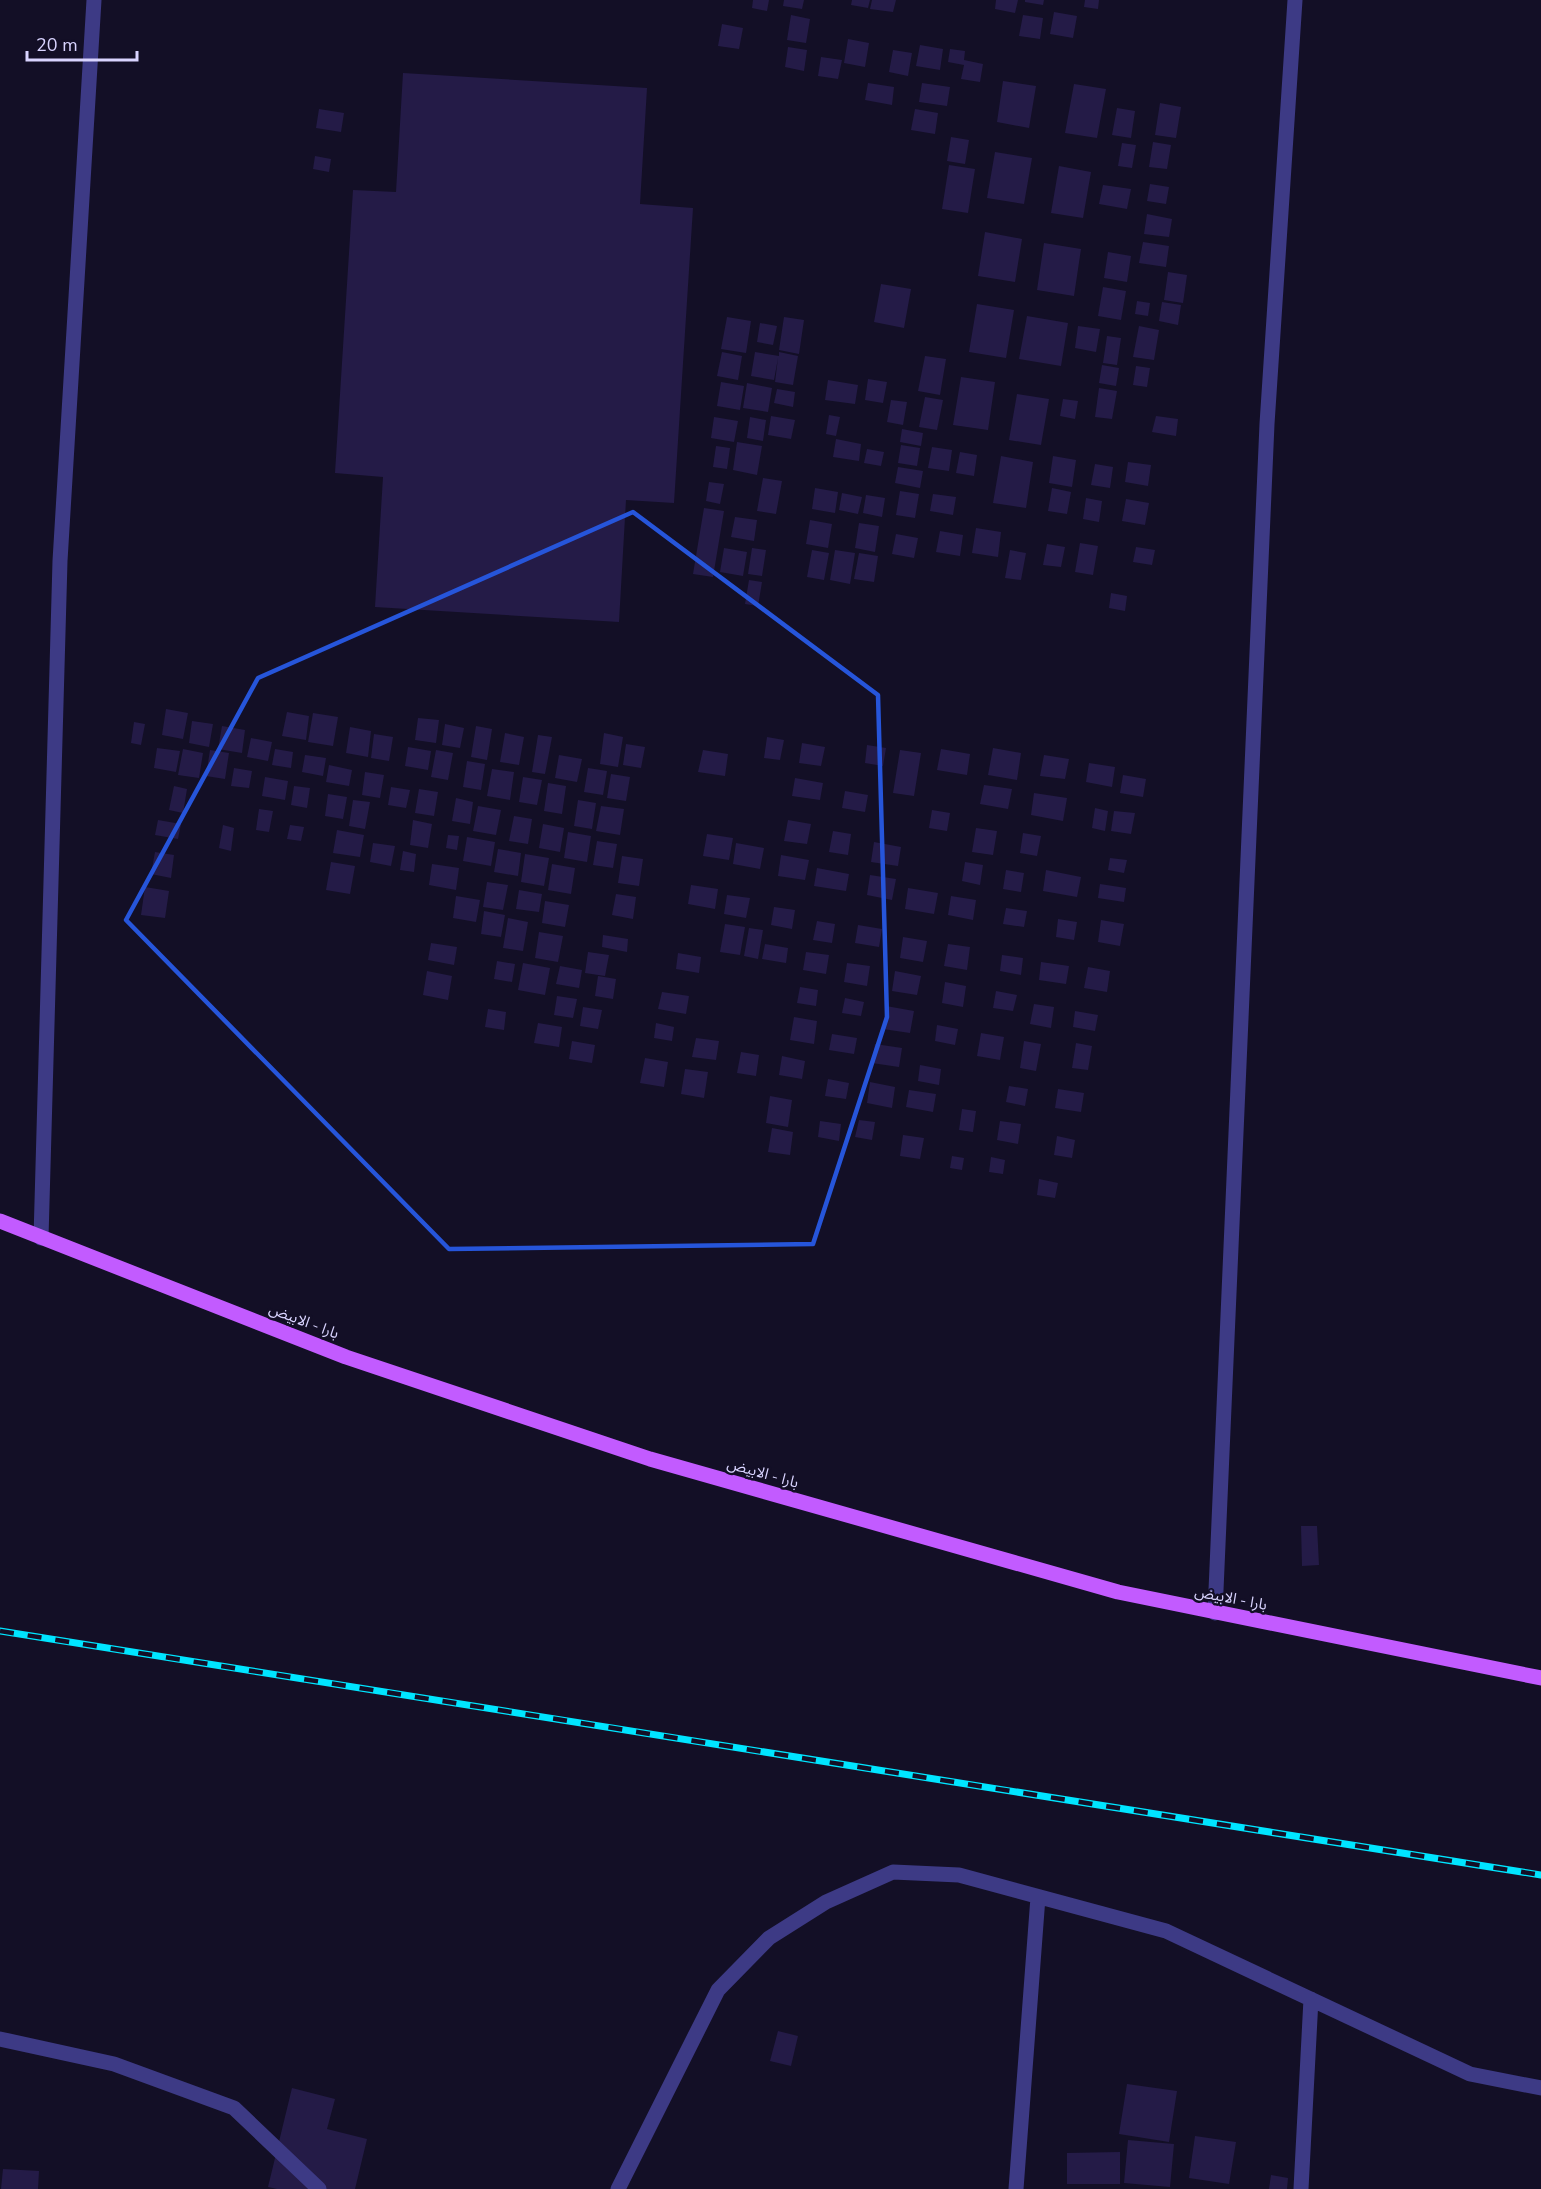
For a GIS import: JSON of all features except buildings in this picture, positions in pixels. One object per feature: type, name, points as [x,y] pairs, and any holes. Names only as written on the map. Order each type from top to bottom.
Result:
[{"type":"main road","name":"بارا - الابيض","points":[[0,1221],[346,1357],[650,1459],[1118,1593],[1541,1678]]},
{"type":"street","points":[[41,1239],[60,561],[94,0]]},
{"type":"street","points":[[1215,1613],[1266,436],[1295,0]]},
{"type":"street","points":[[618,2189],[718,1990],[769,1938],[826,1902],[893,1872],[959,1875],[1166,1931],[1470,2074],[1541,2088]]},
{"type":"street","points":[[1016,2189],[1038,1897]]},
{"type":"street","points":[[1301,2189],[1311,1999]]},
{"type":"street","points":[[0,2039],[114,2064],[234,2108],[319,2189]]},
{"type":"highlighted area","points":[[633,512],[878,695],[887,1017],[813,1244],[449,1249],[126,920],[258,678]]},
{"type":"railway","points":[[0,1631],[1541,1875]]}]
